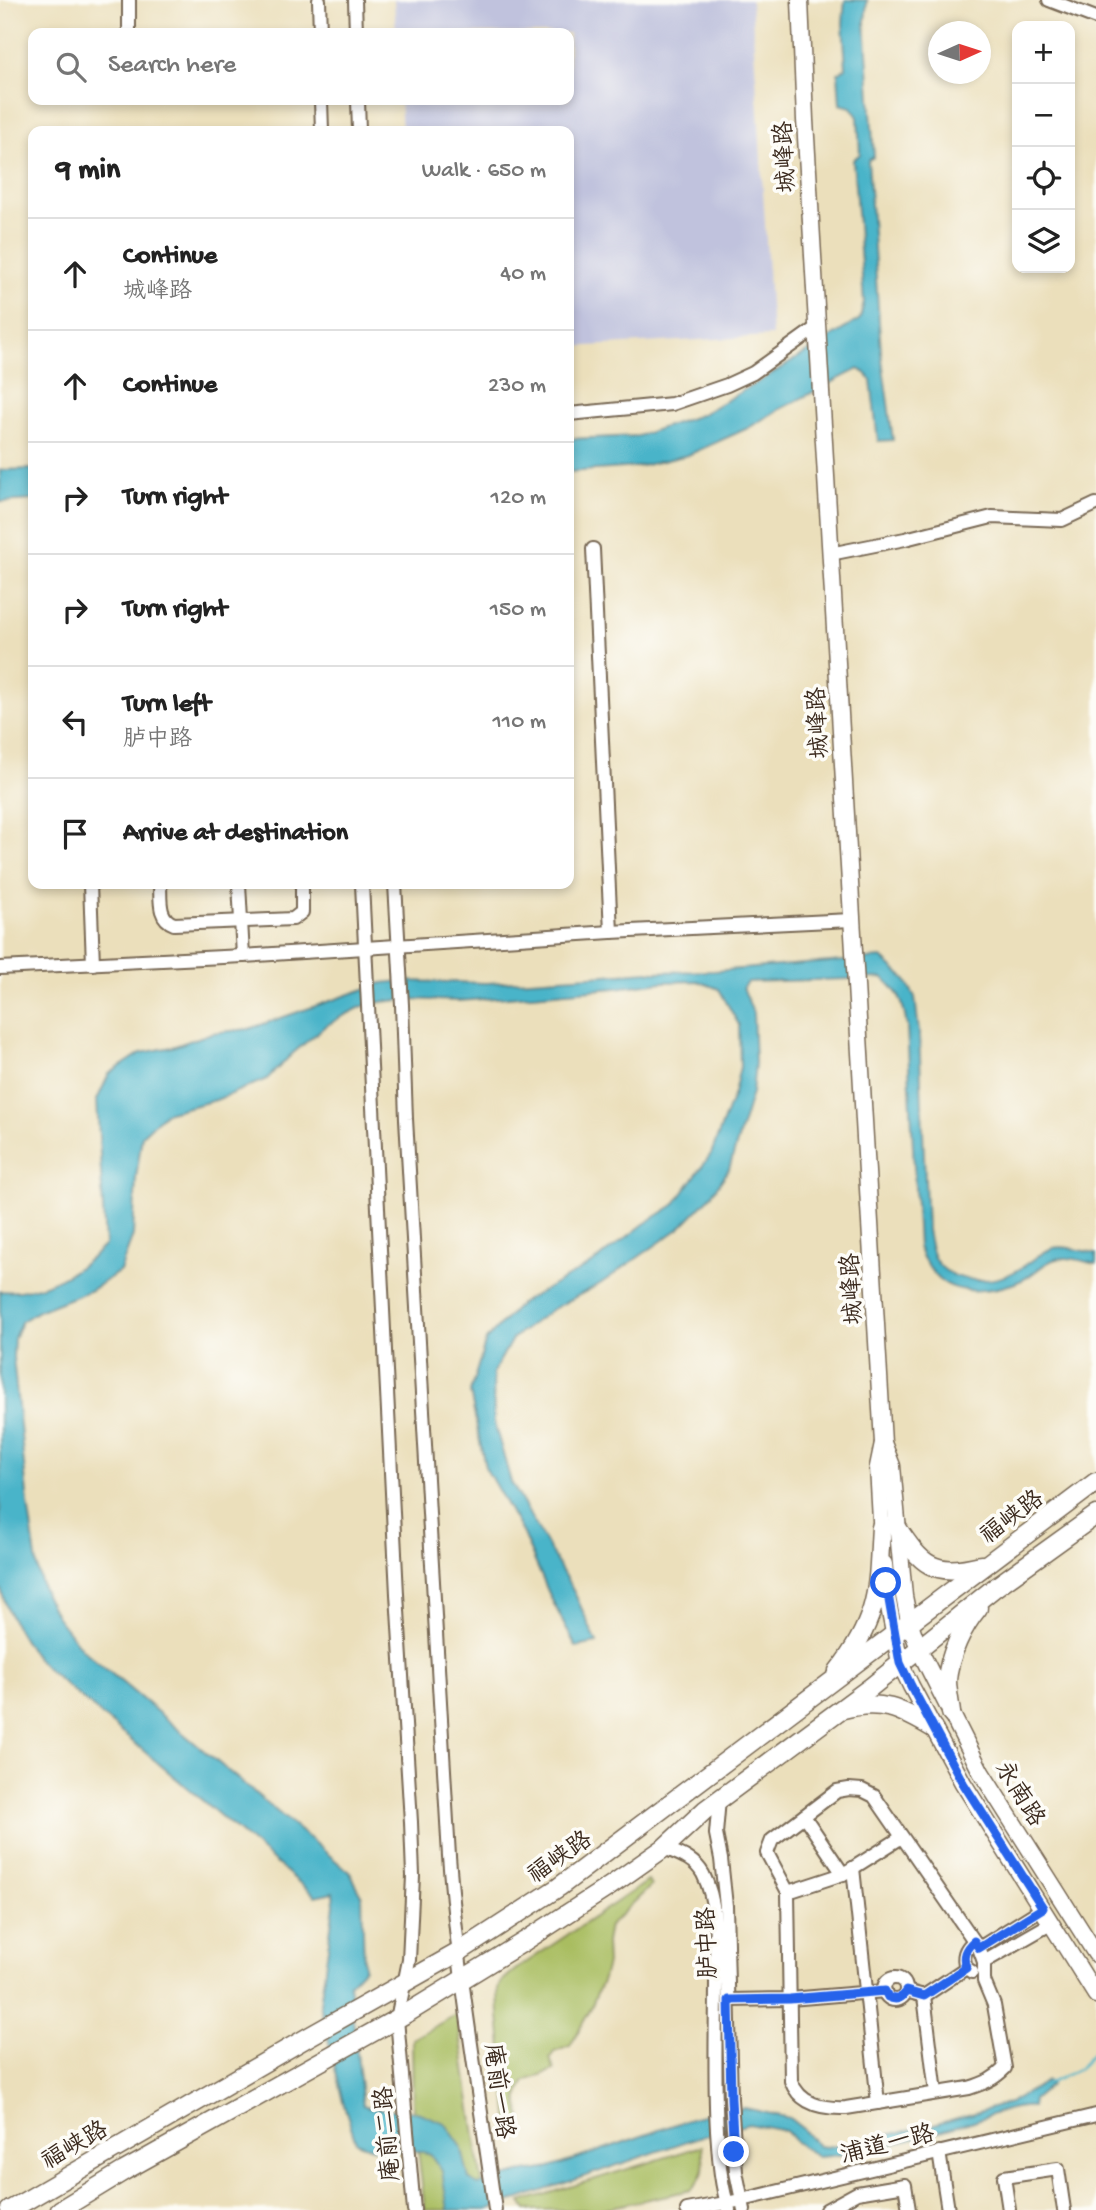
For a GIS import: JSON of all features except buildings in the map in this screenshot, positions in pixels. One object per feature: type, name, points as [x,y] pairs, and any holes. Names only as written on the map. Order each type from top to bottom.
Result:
[{"type":"highway","name":"福峡路","points":[[10,2210],[405,1984],[559,1887],[1096,1482]]},
{"type":"highway","name":"福峡路","points":[[60,2210],[124,2171],[397,2019],[536,1934],[664,1849],[719,1800],[919,1649],[993,1589],[1096,1515]]},
{"type":"highway","points":[[889,1527],[925,1563],[936,1568],[951,1570],[988,1564]]},
{"type":"highway","points":[[825,1688],[860,1637],[873,1608],[889,1527]]},
{"type":"highway","points":[[1005,1551],[1019,1570]]},
{"type":"highway","points":[[951,1713],[947,1681],[950,1663],[973,1614],[993,1589]]},
{"type":"highway","points":[[802,1706],[817,1726]]},
{"type":"highway","points":[[837,1711],[857,1706],[888,1706],[933,1728]]},
{"type":"main road","name":"城峰路","points":[[800,0],[817,333],[883,1443],[892,1465],[889,1527],[891,1560],[887,1597],[900,1663],[933,1728],[963,1783],[1096,1994]]},
{"type":"main road","name":"城峰路","points":[[891,1560],[919,1649]]},
{"type":"main road","name":"永南路","points":[[919,1649],[981,1772],[1096,1954]]},
{"type":"street","points":[[128,28],[129,0]]},
{"type":"street","points":[[318,0],[320,28]]},
{"type":"street","points":[[355,0],[356,28]]},
{"type":"street","points":[[1049,0],[1096,18]]},
{"type":"street","points":[[321,105],[322,126]]},
{"type":"street","points":[[358,105],[359,126]]},
{"type":"street","points":[[574,414],[672,404],[753,373],[817,333]]},
{"type":"street","points":[[830,554],[992,517],[1062,520],[1096,504]]},
{"type":"street","points":[[593,549],[611,932]]},
{"type":"street","points":[[90,889],[93,964]]},
{"type":"street","points":[[160,889],[161,911],[167,922],[174,925],[293,919],[298,916],[303,906],[302,889]]},
{"type":"street","points":[[239,889],[243,956]]},
{"type":"street","name":"庵前二路","points":[[362,889],[411,1822],[409,1960],[397,2019],[414,2210]]},
{"type":"street","name":"庵前一路","points":[[395,889],[447,1829],[455,1933],[495,2210]]},
{"type":"street","points":[[0,968],[851,920]]},
{"type":"street","points":[[849,1789],[862,1790],[874,1796],[902,1837],[976,1945],[984,1967],[987,1991],[994,2005],[1005,2068],[986,2083],[936,2093],[846,2109],[828,2109],[814,2105],[795,2091],[791,2081],[788,1892],[767,1853],[772,1840],[837,1791],[849,1789]]},
{"type":"street","name":"胪中路","points":[[719,1800],[716,1834],[726,1906],[731,2099],[736,2172],[743,2205]]},
{"type":"street","points":[[804,1816],[848,1871],[866,1992],[878,2103]]},
{"type":"street","points":[[788,1892],[848,1871],[902,1837]]},
{"type":"street","name":"胪中路","points":[[664,1849],[685,1856],[698,1866],[710,1891],[716,1942],[716,2108],[720,2176],[727,2206]]},
{"type":"street","points":[[1047,1915],[984,1967],[974,1973],[966,1968],[964,1955],[968,1946],[1047,1915]]},
{"type":"street","points":[[729,2000],[790,1999],[885,1991],[888,1997],[895,2000],[902,1997],[906,1991],[924,1996],[966,1968]]},
{"type":"street","points":[[924,1996],[936,2093]]},
{"type":"street","name":"浦道一路","points":[[687,2210],[743,2205],[840,2176],[1096,2115]]},
{"type":"street","points":[[939,2152],[948,2210]]},
{"type":"street","points":[[1009,2210],[1004,2177],[1058,2169],[1064,2210]]},
{"type":"street","points":[[840,2176],[843,2199]]},
{"type":"street","points":[[826,2210],[856,2193],[905,2185],[909,2210]]},
{"type":"shaded area","points":[[394,0],[751,0],[772,336],[574,347],[574,126],[402,126],[400,105],[574,105],[574,28],[396,28]]},
{"type":"green space","points":[[648,1881],[651,1886],[609,1926],[606,1942],[607,1964],[603,1979],[570,2046],[554,2052],[550,2058],[554,2070],[525,2081],[519,2096],[522,2130],[510,2136],[499,2015],[498,1988],[501,1982]]},
{"type":"green space","points":[[457,2014],[486,2210],[425,2210],[413,2107],[412,2039]]},
{"type":"green space","points":[[702,2146],[703,2170],[691,2190],[597,2210],[526,2210],[521,2202]]},
{"type":"water","points":[[845,0],[867,0],[865,22],[874,157],[868,160],[881,352],[893,440],[878,441],[871,381],[866,373],[858,369],[748,428],[688,455],[637,467],[574,472],[574,439],[638,436],[700,415],[860,319],[864,302],[853,160],[860,154],[858,117],[851,107],[840,104],[838,73],[846,68],[843,23]]},
{"type":"water","points":[[28,469],[28,500],[0,502],[0,470]]},
{"type":"water","points":[[882,958],[905,979],[915,997],[919,1032],[927,1230],[936,1261],[952,1275],[974,1280],[1007,1275],[1043,1252],[1058,1247],[1096,1254],[1096,1264],[1058,1259],[1022,1280],[991,1289],[957,1288],[939,1279],[918,1247],[907,1027],[903,1005],[898,995],[883,978],[747,982],[743,987],[753,1013],[755,1063],[752,1093],[729,1169],[710,1197],[680,1228],[600,1284],[551,1310],[512,1339],[493,1373],[494,1422],[511,1482],[575,1594],[597,1643],[576,1647],[551,1598],[523,1534],[485,1467],[470,1392],[486,1340],[521,1303],[593,1263],[674,1205],[711,1154],[734,1093],[740,1067],[739,1025],[719,989],[698,981],[662,982],[459,1001],[409,999],[363,1006],[324,1027],[267,1079],[216,1100],[165,1113],[142,1135],[136,1178],[133,1235],[120,1271],[91,1290],[38,1311],[21,1322],[14,1338],[13,1357],[28,1504],[38,1572],[45,1595],[57,1617],[82,1649],[350,1873],[362,1895],[364,1968],[349,1984],[363,2105],[417,2112],[445,2123],[461,2146],[469,2179],[477,2185],[519,2173],[550,2168],[702,2115],[745,2108],[789,2118],[818,2146],[826,2147],[927,2127],[1009,2103],[1047,2081],[1051,2085],[1033,2100],[1032,2107],[1007,2110],[873,2149],[817,2157],[786,2131],[749,2124],[702,2136],[487,2210],[448,2210],[442,2171],[431,2155],[421,2151],[381,2151],[356,2142],[343,2102],[320,2004],[334,1905],[333,1892],[315,1896],[47,1669],[31,1651],[13,1621],[0,1587],[0,1291],[29,1289],[57,1280],[83,1264],[105,1245],[97,1100],[109,1074],[141,1053],[172,1047],[212,1033],[249,1029],[382,983],[487,983],[650,972],[714,971]]},
{"type":"waterway","points":[[1046,2085],[1080,2068],[1096,2049]]},
{"type":"route","points":[[734,2152],[729,2000],[790,1999],[885,1991],[888,1997],[895,2000],[902,1997],[906,1991],[924,1996],[966,1968],[964,1955],[974,1941],[979,1948],[1043,1908],[963,1783],[911,1686],[900,1663],[886,1583]]}]
